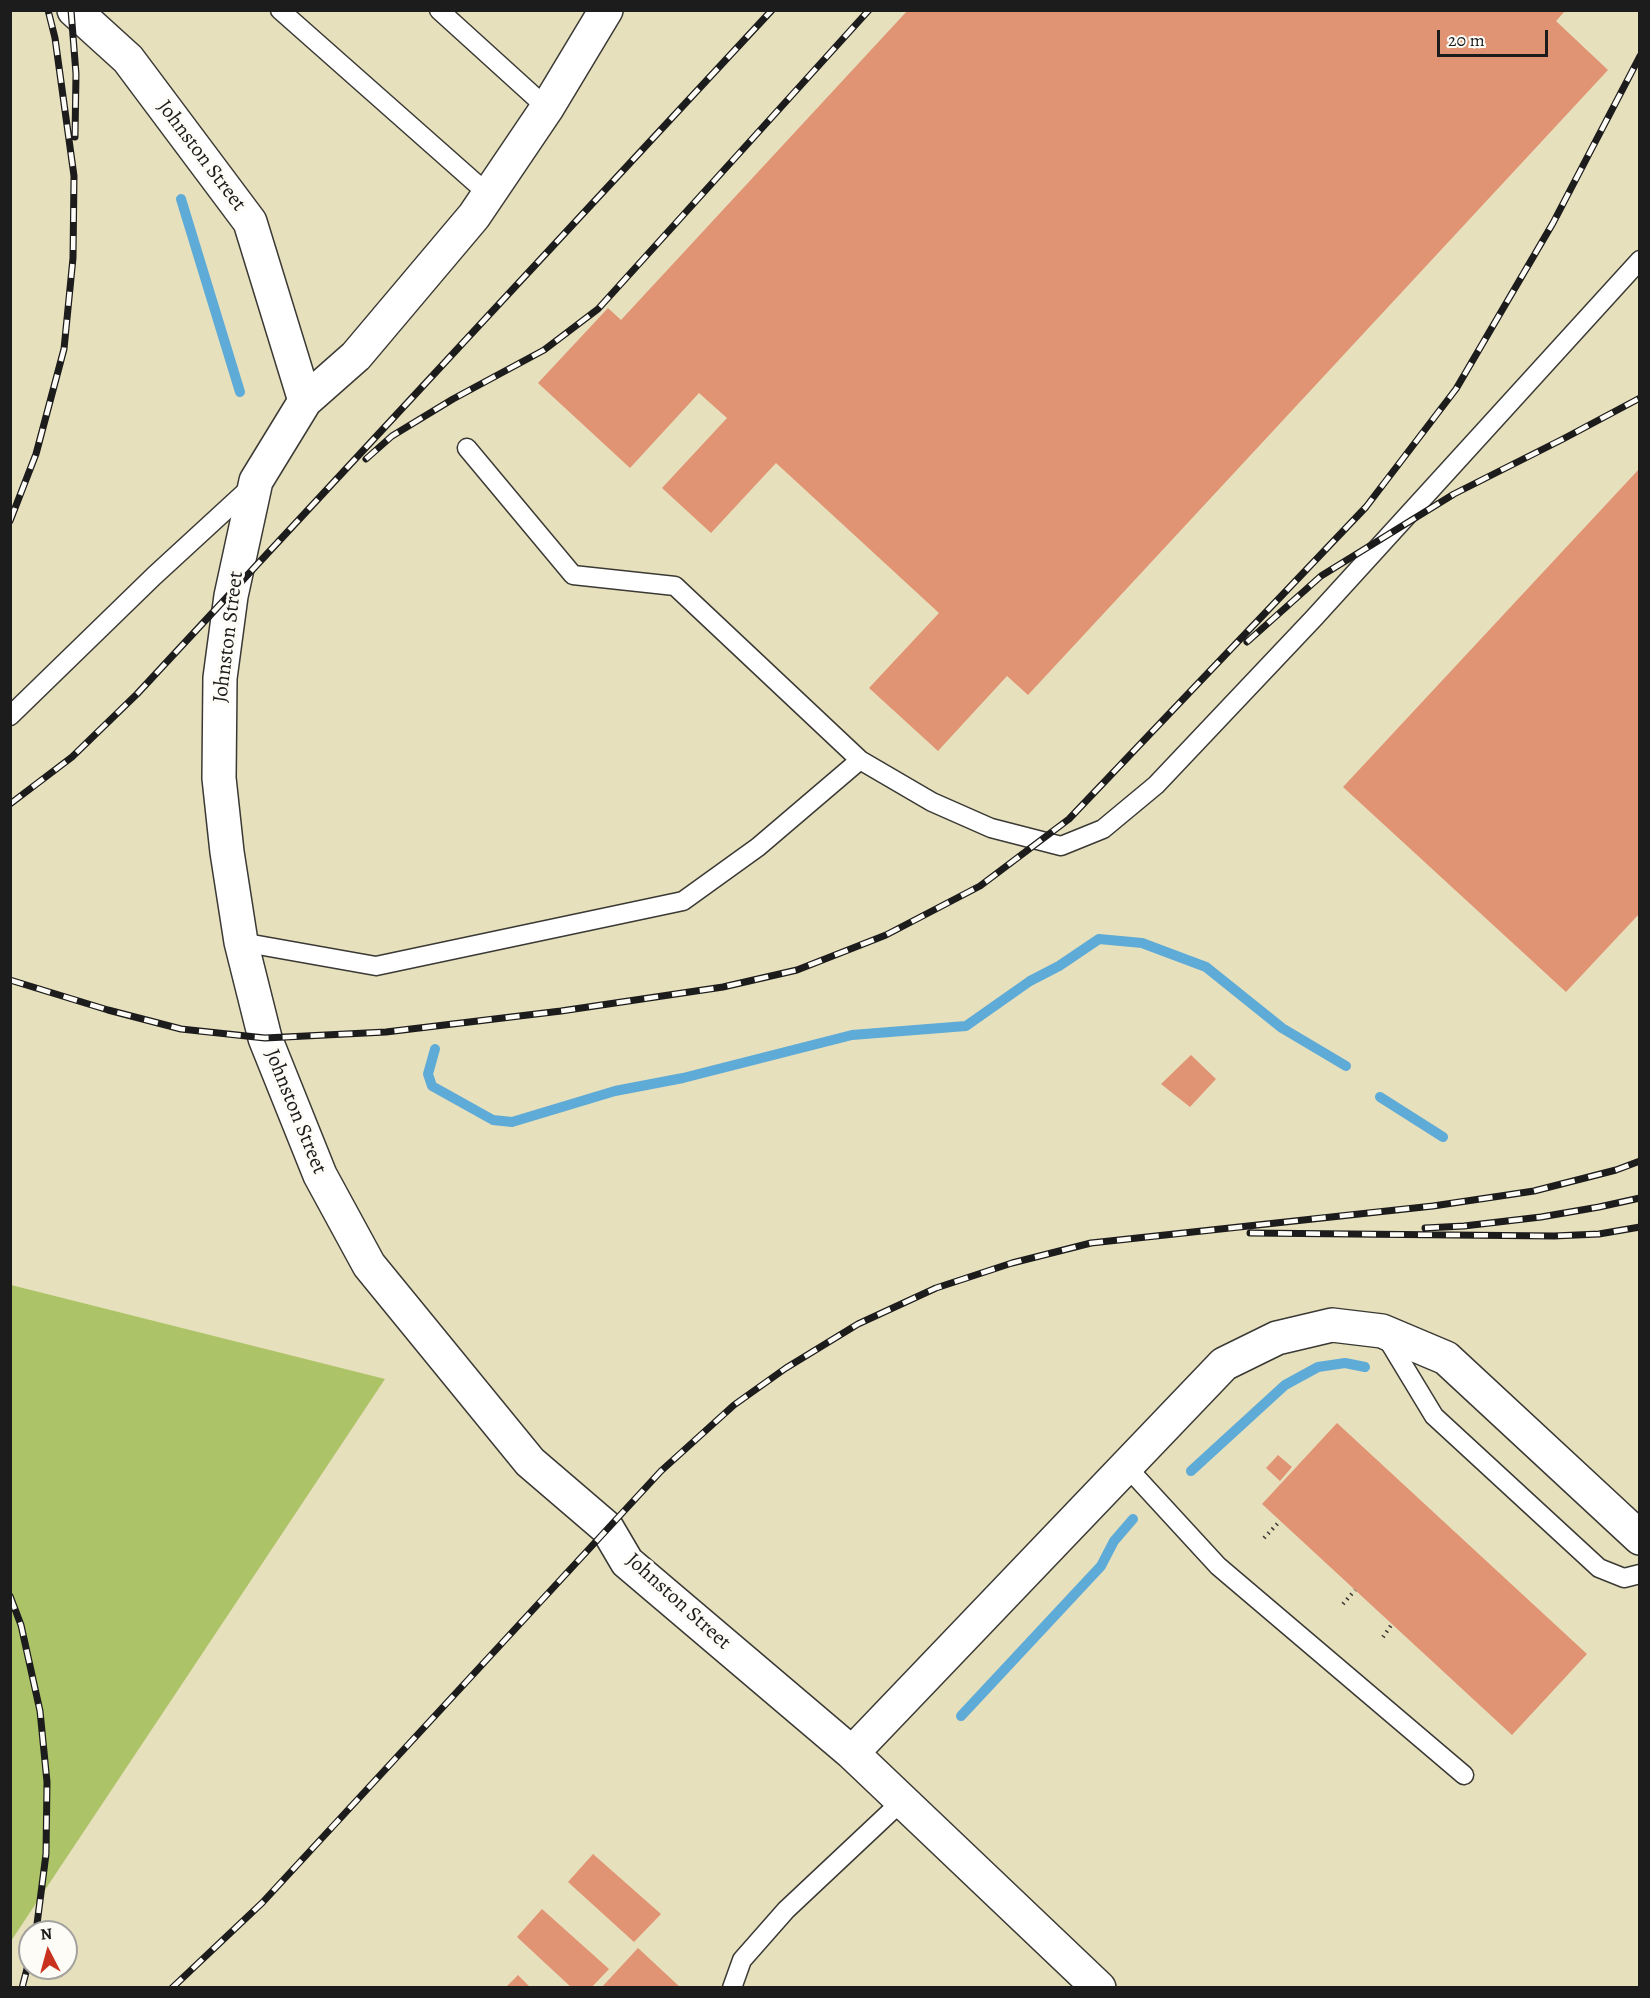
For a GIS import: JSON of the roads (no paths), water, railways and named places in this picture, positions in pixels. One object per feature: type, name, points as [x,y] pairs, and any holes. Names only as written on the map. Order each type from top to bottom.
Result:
[{"type":"street","name":"Johnston Street","points":[[74,10],[128,59],[250,222],[304,401],[256,482],[231,596],[220,678],[219,778],[227,852],[241,942],[264,1038],[320,1175],[369,1266],[530,1462],[607,1528],[627,1562],[852,1753],[1099,1988]]},
{"type":"street","points":[[304,401],[356,356],[474,216],[547,108],[605,11]]},
{"type":"street","points":[[852,1753],[1224,1364],[1277,1338],[1332,1325],[1382,1331],[1446,1358],[1640,1538]]},
{"type":"lane","points":[[280,10],[488,194]]},
{"type":"lane","points":[[439,10],[547,108]]},
{"type":"lane","points":[[466,448],[573,575],[675,586],[860,760],[932,801],[991,828],[1062,846],[1103,829],[1156,785],[1306,627],[1640,260]]},
{"type":"lane","points":[[10,716],[154,576],[256,482]]},
{"type":"lane","points":[[241,942],[376,966],[683,901],[758,847],[860,760]]},
{"type":"lane","points":[[1382,1331],[1434,1416],[1599,1568],[1624,1578],[1640,1574]]},
{"type":"lane","points":[[1126,1466],[1218,1566],[1464,1775]]},
{"type":"lane","points":[[732,1988],[742,1960],[786,1910],[902,1801]]},
{"type":"waterway","points":[[181,199],[240,392]]},
{"type":"waterway","points":[[435,1049],[428,1074],[432,1086],[493,1120],[512,1122],[615,1091],[683,1078],[852,1035],[966,1026],[1030,981],[1059,966],[1099,939],[1142,943],[1206,967],[1282,1028],[1346,1066]]},
{"type":"waterway","points":[[1380,1097],[1443,1137]]},
{"type":"waterway","points":[[1191,1471],[1285,1385],[1318,1367],[1345,1363],[1365,1367]]},
{"type":"waterway","points":[[961,1716],[1101,1566],[1114,1541],[1133,1519]]},
{"type":"railway","points":[[10,521],[36,454],[64,349],[73,258],[74,176],[55,38],[48,10]]},
{"type":"railway","points":[[71,10],[76,74],[75,137]]},
{"type":"railway","points":[[10,804],[72,757],[137,694],[772,10]]},
{"type":"railway","points":[[366,459],[392,436],[453,399],[544,350],[598,309],[869,10]]},
{"type":"railway","points":[[10,980],[108,1010],[181,1029],[265,1038],[386,1032],[561,1011],[723,987],[797,970],[886,935],[980,886],[1069,819],[1366,507],[1456,389],[1553,223],[1640,56]]},
{"type":"railway","points":[[1247,642],[1321,576],[1454,494],[1640,398]]},
{"type":"railway","points":[[172,1988],[262,1903],[661,1471],[734,1405],[786,1368],[858,1324],[936,1288],[1012,1263],[1091,1243],[1433,1206],[1534,1191],[1616,1170],[1640,1161]]},
{"type":"railway","points":[[1425,1228],[1541,1217],[1640,1198]]},
{"type":"railway","points":[[1250,1233],[1554,1236],[1599,1234],[1640,1227]]},
{"type":"railway","points":[[10,1596],[21,1625],[40,1711],[47,1782],[46,1854],[38,1920]]},
{"type":"railway","points":[[22,1988],[24,1980]]}]
